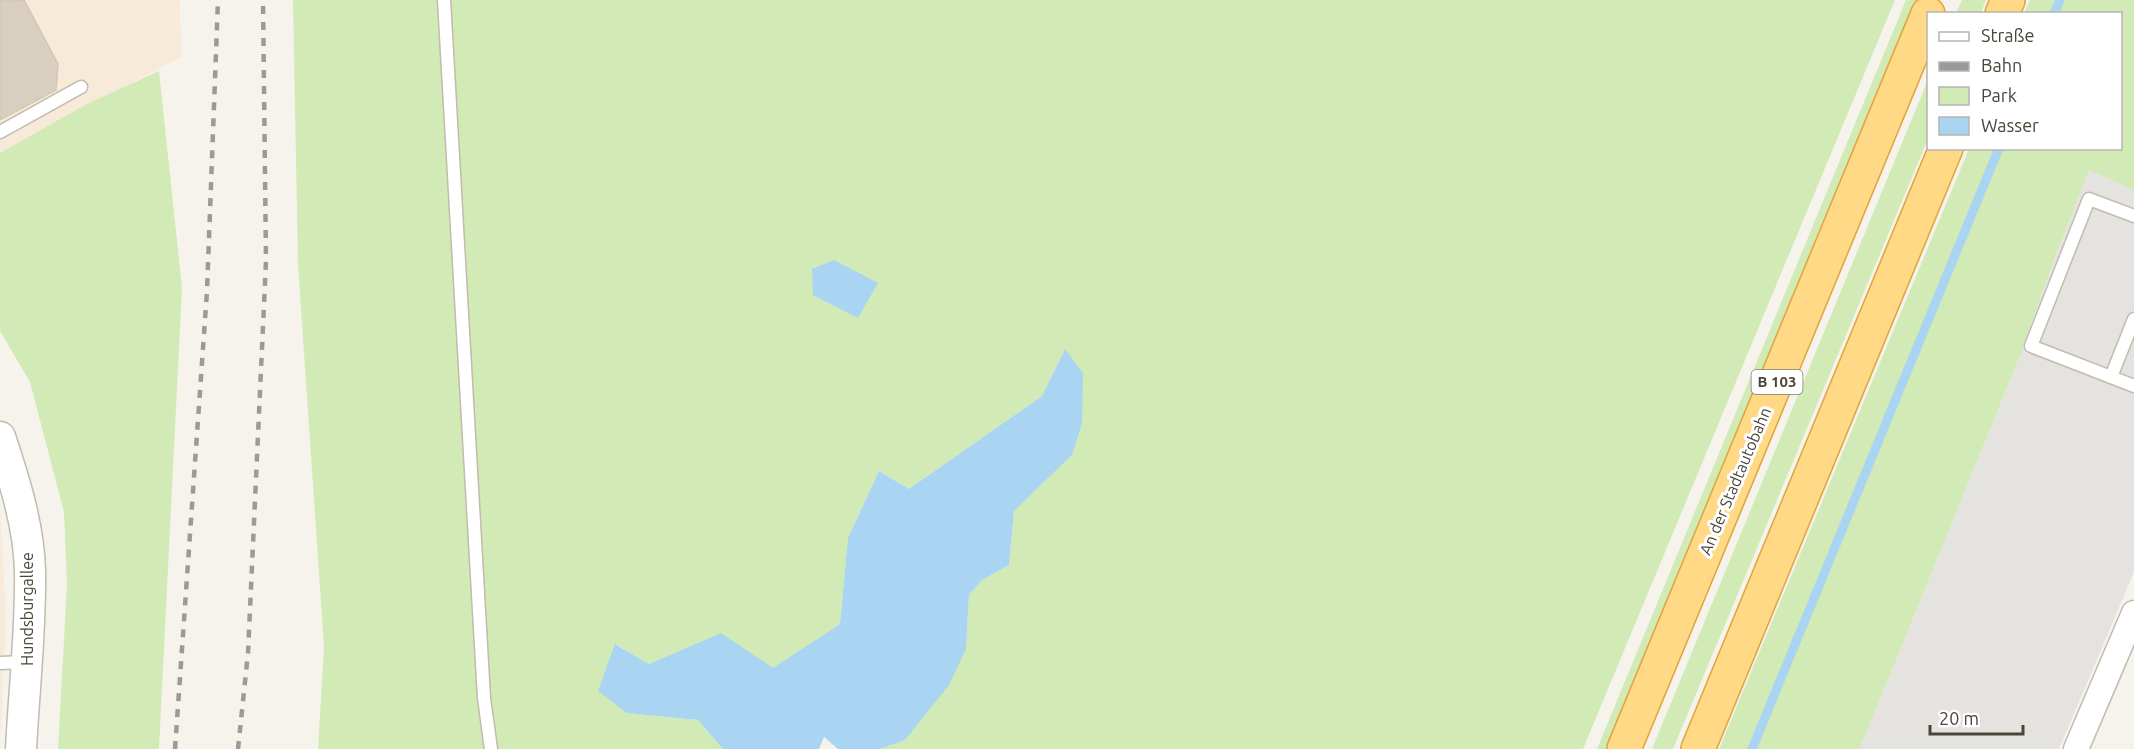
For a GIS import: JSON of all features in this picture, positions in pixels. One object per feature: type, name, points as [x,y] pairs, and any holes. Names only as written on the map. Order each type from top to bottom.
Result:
[{"type":"highway","name":"An der Stadtautobahn","points":[[1624,749],[1927,19]]},
{"type":"highway","points":[[1698,749],[1945,150]]},
{"type":"street","name":"Hundsburgallee","points":[[0,437],[13,475],[25,531],[30,569],[14,663],[21,749]]},
{"type":"street","points":[[2076,749],[2134,613]]},
{"type":"lane","points":[[444,0],[484,698],[491,749]]},
{"type":"lane","points":[[0,132],[81,87]]},
{"type":"lane","points":[[2134,216],[2089,198],[2031,346],[2134,386]]},
{"type":"lane","points":[[2111,377],[2134,319]]},
{"type":"shaded area","points":[[0,0],[180,0],[181,57],[0,153]]},
{"type":"shaded area","points":[[2089,170],[2134,190],[2134,572],[2059,749],[1860,749],[2020,356]]},
{"type":"shaded area","points":[[0,506],[6,619],[0,743]]},
{"type":"green space","points":[[293,0],[1895,0],[1583,749],[880,749],[905,740],[966,649],[969,595],[982,580],[1009,565],[1014,511],[1072,455],[1065,349],[1042,396],[909,489],[879,471],[848,538],[840,624],[772,669],[721,633],[649,664],[616,644],[627,713],[698,720],[723,749],[318,749],[324,647],[298,264]]},
{"type":"green space","points":[[1906,0],[1917,0],[1607,749],[1597,749]]},
{"type":"green space","points":[[1962,0],[1986,0],[1981,12],[1956,12]]},
{"type":"green space","points":[[2030,0],[2134,0],[2134,190],[2089,171],[2020,356],[1860,749],[1719,749],[1969,150],[2122,150],[2122,12],[2024,12]]},
{"type":"green space","points":[[159,71],[182,288],[159,749],[58,749],[67,585],[64,512],[30,382],[0,331],[0,153],[85,105]]},
{"type":"green space","points":[[1927,82],[1927,141],[1673,749],[1652,749]]},
{"type":"water","points":[[834,260],[878,283],[858,318],[813,295],[812,269]]},
{"type":"water","points":[[1065,349],[1083,373],[1082,423],[1072,455],[1014,511],[1009,565],[982,580],[969,595],[966,649],[949,685],[905,740],[880,749],[838,749],[824,737],[819,749],[723,749],[698,720],[627,713],[598,691],[615,644],[649,664],[721,633],[773,668],[840,624],[848,538],[879,471],[909,489],[1042,396]]},
{"type":"building","points":[[0,0],[24,0],[58,64],[56,90],[0,120]]},
{"type":"waterway","points":[[2055,12],[2060,0]]},
{"type":"waterway","points":[[1752,749],[1998,150]]},
{"type":"railway","points":[[175,749],[207,291],[218,0]]},
{"type":"railway","points":[[238,749],[248,653],[266,261],[263,0]]}]
